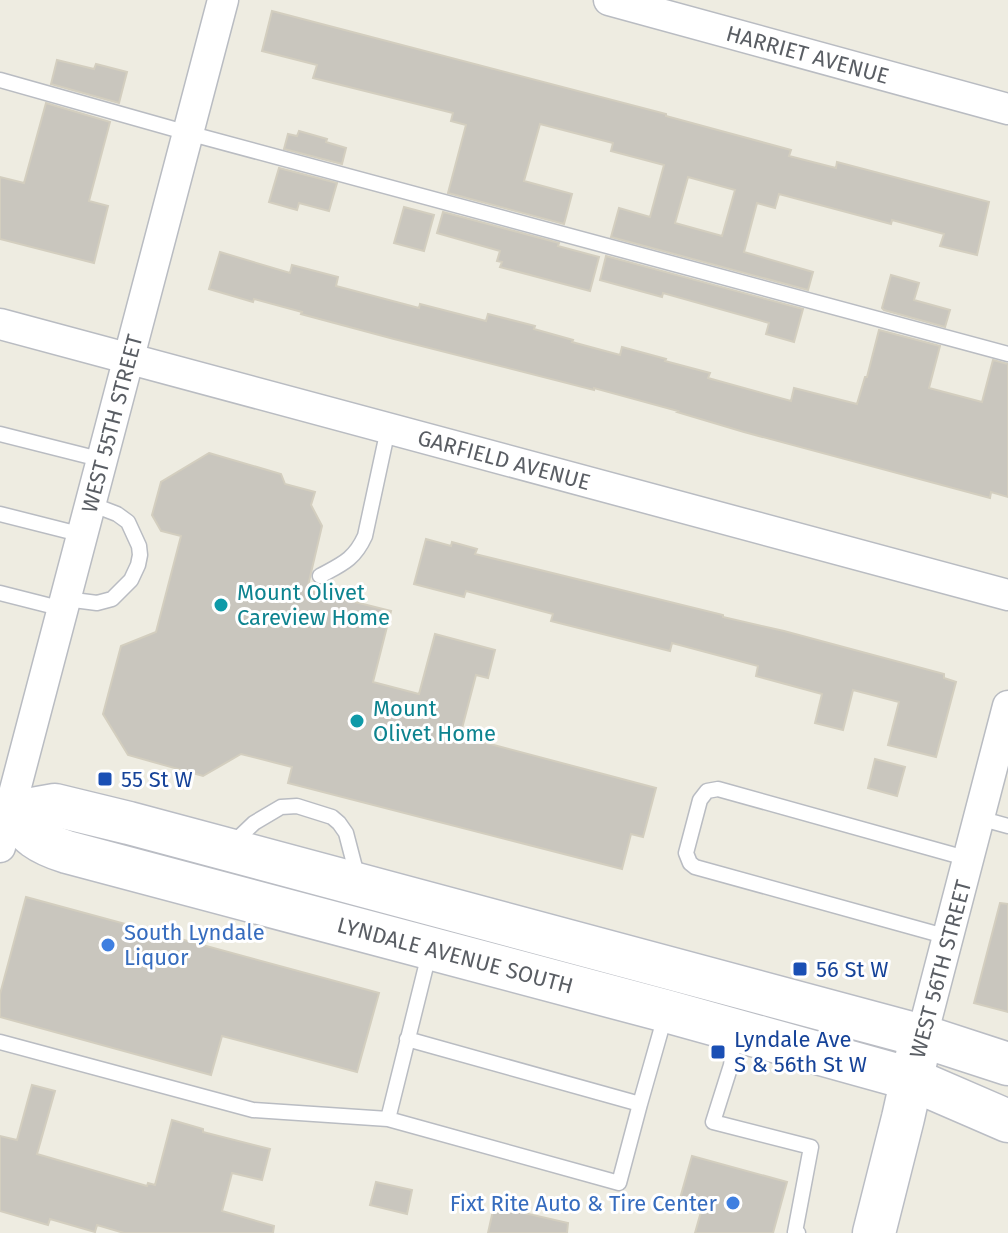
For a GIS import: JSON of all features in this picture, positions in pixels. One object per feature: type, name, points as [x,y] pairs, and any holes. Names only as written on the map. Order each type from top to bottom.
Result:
[{"type":"main road","name":"LYNDALE AVENUE SOUTH","points":[[3,823],[48,806],[66,807],[359,883],[436,927],[666,1011],[911,1079],[1008,1121]]},
{"type":"main road","name":"LYNDALE AVENUE SOUTH","points":[[3,823],[53,847],[436,927],[922,1036],[1008,1064]]},
{"type":"main road","name":"WEST 56TH STREET","points":[[874,1233],[922,1036]]},
{"type":"street","name":"WEST 55TH STREET","points":[[3,823],[65,604],[223,0]]},
{"type":"street","name":"HARRIET AVENUE","points":[[609,0],[1008,109]]},
{"type":"street","name":"GARFIELD AVENUE","points":[[0,324],[1008,595]]},
{"type":"street","name":"WEST 56TH STREET","points":[[922,1036],[969,859],[994,822],[1008,706]]},
{"type":"lane","points":[[0,80],[1008,354]]},
{"type":"lane","points":[[320,576],[349,561],[365,536],[388,429]]},
{"type":"lane","points":[[0,434],[103,460]]},
{"type":"lane","points":[[0,593],[65,604],[112,599],[131,580],[138,565],[139,546],[128,522],[91,504]]},
{"type":"lane","points":[[0,514],[83,535]]},
{"type":"lane","points":[[948,937],[695,867],[686,853],[696,814],[700,800],[707,791],[718,789],[969,859]]},
{"type":"lane","points":[[228,848],[254,823],[281,807],[297,806],[332,817],[339,823],[346,833],[359,883]]},
{"type":"lane","points":[[388,1119],[436,927]]},
{"type":"lane","points":[[0,1042],[253,1110],[388,1119],[619,1183],[666,1011]]},
{"type":"lane","points":[[736,1031],[731,1065],[713,1122],[811,1147],[795,1232],[798,1233]]},
{"type":"lane","points":[[407,1039],[640,1104]]},
{"type":"building","points":[[272,11],[666,114],[791,150],[789,156],[836,168],[837,162],[989,202],[977,255],[940,246],[944,234],[892,220],[891,224],[779,194],[775,208],[757,203],[744,252],[813,272],[808,290],[611,237],[619,208],[650,217],[664,165],[611,151],[613,143],[540,124],[524,181],[572,194],[564,224],[448,193],[466,125],[451,121],[453,113],[313,78],[317,65],[262,51]],"holes":[[[688,177],[735,190],[722,236],[675,223]]]},
{"type":"building","points":[[57,60],[94,69],[96,64],[127,72],[119,103],[51,84]]},
{"type":"building","points":[[46,103],[110,122],[89,201],[108,206],[94,263],[0,239],[0,177],[24,183]]},
{"type":"building","points":[[299,131],[346,148],[342,164],[284,149],[288,134],[297,136]]},
{"type":"building","points":[[279,168],[337,183],[329,211],[299,203],[297,210],[269,202]]},
{"type":"building","points":[[404,207],[434,215],[424,251],[394,243]]},
{"type":"building","points":[[443,212],[599,257],[590,291],[500,267],[502,262],[497,261],[500,251],[437,233]]},
{"type":"building","points":[[220,252],[290,273],[292,265],[338,277],[336,286],[419,308],[420,304],[486,321],[488,314],[535,326],[534,329],[572,342],[620,355],[622,347],[710,373],[708,378],[791,401],[794,388],[857,404],[879,330],[940,346],[929,388],[982,402],[993,360],[1008,364],[1008,497],[991,492],[990,498],[594,388],[209,289]]},
{"type":"building","points":[[606,256],[803,309],[794,342],[766,334],[769,323],[663,293],[662,297],[600,280]]},
{"type":"building","points":[[891,275],[919,283],[914,300],[950,310],[945,327],[884,310]]},
{"type":"building","points":[[209,453],[281,474],[285,484],[315,492],[311,505],[322,526],[307,590],[391,611],[373,682],[419,694],[435,634],[495,650],[488,678],[476,675],[460,736],[656,788],[643,837],[631,834],[622,869],[288,783],[292,767],[241,754],[203,776],[128,755],[103,714],[121,646],[156,632],[181,536],[161,531],[152,515],[161,482]]},
{"type":"building","points":[[426,539],[451,546],[452,542],[477,549],[475,554],[944,674],[944,678],[956,682],[936,757],[888,745],[899,702],[853,690],[843,730],[815,723],[822,694],[756,676],[758,666],[672,643],[670,651],[551,621],[553,614],[466,591],[464,597],[414,584]]},
{"type":"building","points":[[875,759],[905,767],[897,796],[868,788]]},
{"type":"building","name":"South Lyndale Liquor","points":[[26,897],[379,993],[357,1072],[222,1036],[211,1075],[0,1017],[0,994]]},
{"type":"building","points":[[1000,903],[1008,904],[1008,1012],[974,1003]]},
{"type":"building","points":[[32,1085],[55,1091],[37,1154],[147,1186],[148,1183],[155,1185],[172,1120],[203,1129],[203,1132],[270,1149],[262,1180],[232,1173],[222,1211],[274,1226],[273,1233],[124,1233],[97,1225],[95,1232],[50,1219],[48,1225],[0,1211],[0,1136],[17,1140]]},
{"type":"building","points":[[692,1156],[787,1182],[773,1233],[695,1233],[702,1208],[679,1202]]},
{"type":"building","points":[[376,1182],[412,1190],[407,1214],[370,1205]]},
{"type":"building","points":[[494,1206],[568,1223],[567,1233],[488,1233]]},
{"type":"place","name":"Mount Olivet Careview Home","points":[[221,605]]},
{"type":"place","name":"Mount Olivet Home","points":[[357,721]]},
{"type":"place","name":"55 St W","points":[[105,779]]},
{"type":"place","name":"South Lyndale Liquor","points":[[108,945]]},
{"type":"place","name":"56 St W","points":[[800,969]]},
{"type":"place","name":"Lyndale Ave S & 56th St W","points":[[718,1052]]},
{"type":"place","name":"Fixt Rite Auto & Tire Center","points":[[733,1203]]}]
